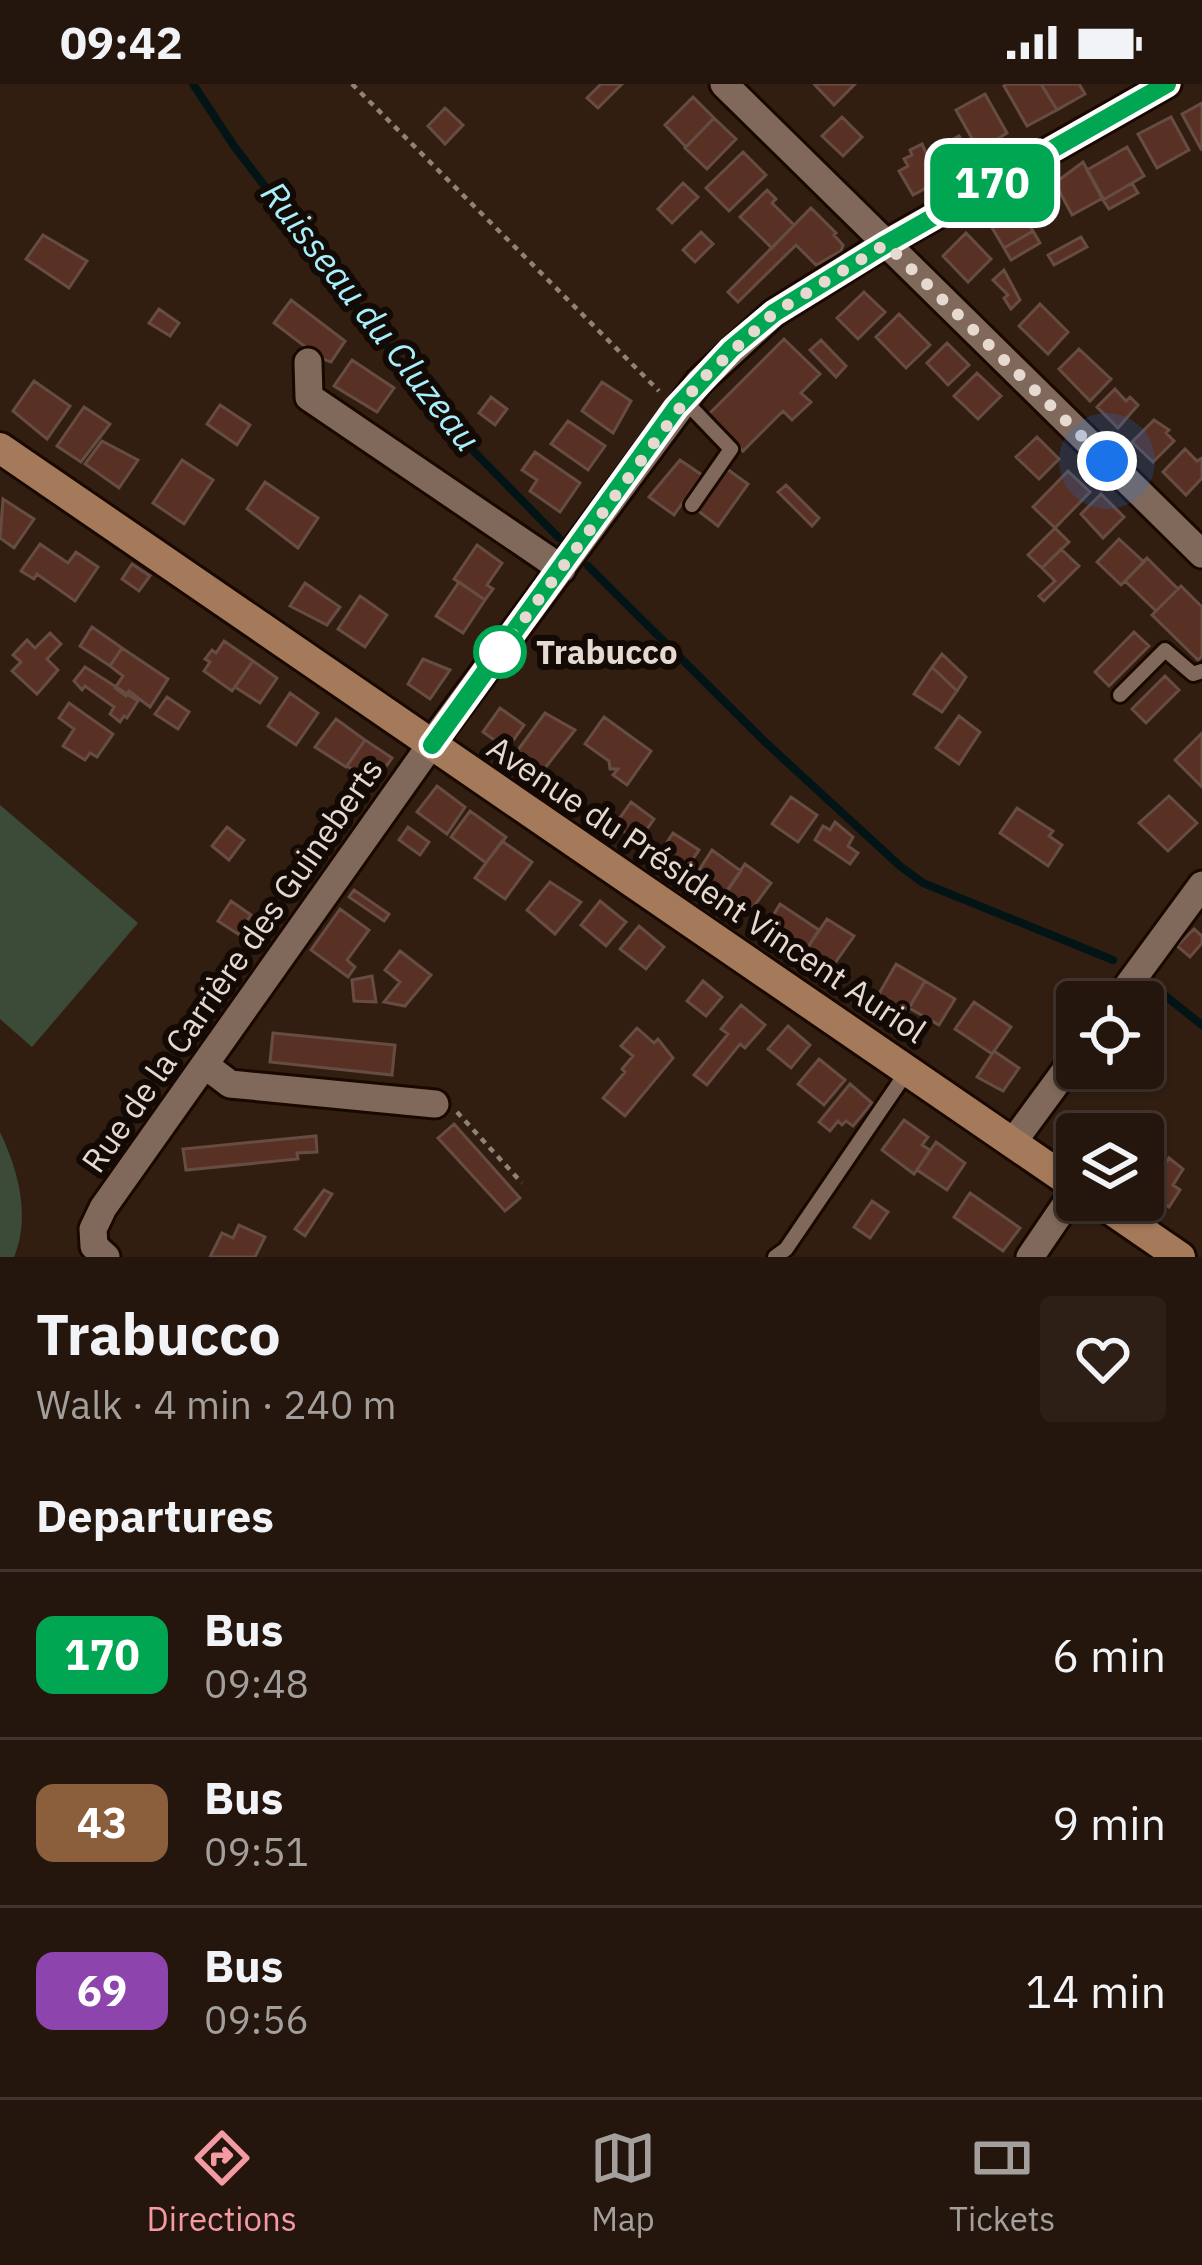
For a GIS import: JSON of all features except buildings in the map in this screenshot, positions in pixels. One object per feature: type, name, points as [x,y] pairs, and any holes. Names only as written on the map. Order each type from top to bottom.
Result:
[{"type":"main road","name":"Avenue du Président Vincent Auriol","points":[[0,448],[1056,1172]]},
{"type":"main road","points":[[1128,1221],[1180,1257]]},
{"type":"street","points":[[724,84],[1202,554]]},
{"type":"street","name":"Rue de la Carrière des Guineberts","points":[[106,1257],[94,1246],[93,1229],[104,1208],[680,404],[731,349],[774,313],[1167,84]]},
{"type":"street","points":[[308,362],[309,397],[562,569]]},
{"type":"street","points":[[1131,981],[1202,885]]},
{"type":"street","points":[[205,1065],[230,1084],[435,1103]]},
{"type":"street","points":[[1012,1142],[1056,1083]]},
{"type":"street","points":[[1030,1257],[1056,1218]]},
{"type":"lane","points":[[680,404],[731,449],[692,505]]},
{"type":"lane","points":[[1120,695],[1166,650],[1193,674],[1202,671]]},
{"type":"lane","points":[[775,1257],[786,1249],[908,1070]]},
{"type":"path","points":[[352,84],[680,404]]},
{"type":"path","points":[[435,1103],[463,1115],[522,1183]]},
{"type":"green space","points":[[0,805],[138,923],[32,1047],[0,1019]]},
{"type":"green space","points":[[0,1132],[22,1209],[14,1257],[0,1257]]},
{"type":"waterway","name":"Ruisseau du Cluzeau","points":[[193,84],[234,146],[445,422],[559,538]]},
{"type":"waterway","name":"Ruisseau du Cluzeau","points":[[588,566],[764,741],[900,866],[923,883],[1113,960]]},
{"type":"waterway","name":"Ruisseau du Cluzeau","points":[[1164,995],[1202,1025]]},
{"type":"bus line","name":"170","points":[[432,745],[676,408],[731,349],[774,313],[886,244],[1167,84]]},
{"type":"place","name":"Trabucco","points":[[500,652]]},
{"type":"route","points":[[500,652],[699,382],[774,313],[886,244],[1107,461]]}]
